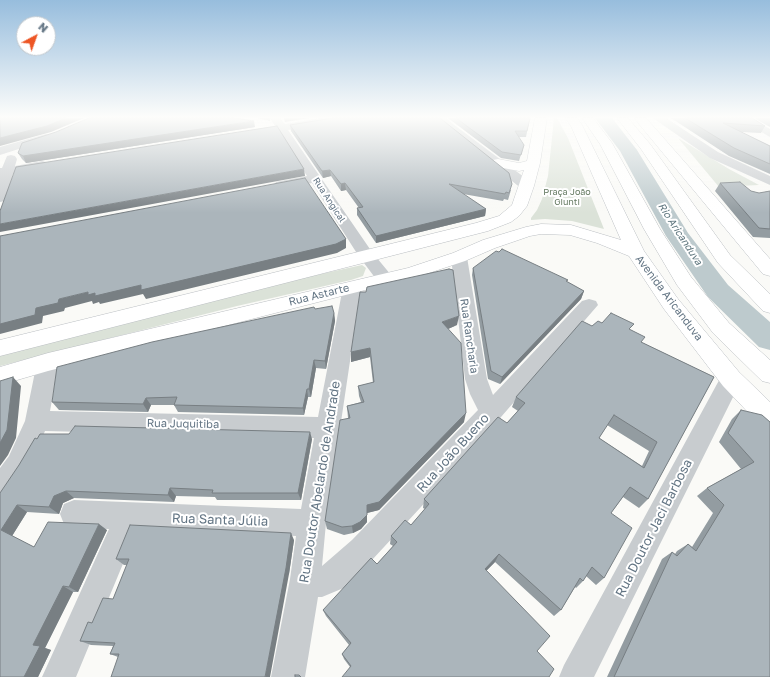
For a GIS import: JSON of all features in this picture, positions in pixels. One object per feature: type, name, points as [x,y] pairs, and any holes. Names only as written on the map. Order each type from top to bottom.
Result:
[{"type":"main road","points":[[0,348],[482,228],[505,219],[519,206],[527,186],[535,150]]},
{"type":"main road","name":"Avenida Aricanduva","points":[[587,150],[635,252],[671,304],[731,379],[770,418]]},
{"type":"main road","points":[[610,150],[652,229],[684,281],[721,328],[770,374]]},
{"type":"main road","points":[[648,150],[724,259],[770,306]]},
{"type":"main road","points":[[656,150],[678,180],[672,186]]},
{"type":"main road","points":[[667,150],[770,270]]},
{"type":"main road","points":[[498,163],[519,167],[533,163]]},
{"type":"main road","name":"Rua Astarte","points":[[0,376],[48,362],[385,279],[459,257],[501,240],[541,229],[556,229],[587,234],[635,252]]},
{"type":"street","points":[[0,198],[4,171],[13,150]]},
{"type":"street","name":"Rua Angical","points":[[296,150],[366,256],[385,279]]},
{"type":"street","points":[[480,150],[527,186]]},
{"type":"street","points":[[706,150],[714,155],[770,181]]},
{"type":"street","points":[[4,171],[57,163]]},
{"type":"street","points":[[269,188],[315,179]]},
{"type":"street","name":"Rua Rancharia","points":[[459,257],[474,373],[481,394],[491,411]]},
{"type":"street","name":"Rua Doutor Abelardo de Andrade","points":[[288,677],[305,579],[312,523],[352,287]]},
{"type":"street","name":"Rua João Bueno","points":[[305,579],[322,582],[335,576],[394,518],[590,305]]},
{"type":"street","points":[[0,490],[18,464],[37,421],[48,362]]},
{"type":"street","name":"Rua Doutor Jaci Barbosa","points":[[576,677],[731,379]]},
{"type":"street","name":"Rua Juquitiba","points":[[37,421],[329,428]]},
{"type":"street","name":"Rua Santa Júlia","points":[[74,514],[312,523]]},
{"type":"street","points":[[59,677],[129,516]]},
{"type":"green space","name":"Praça João Giunti","points":[[551,150],[573,150],[604,229],[572,221],[545,219],[531,220],[542,199],[548,176]]},
{"type":"green space","points":[[688,150],[697,150],[759,185],[719,187]]},
{"type":"green space","points":[[362,265],[366,268],[363,276],[351,280],[237,306],[0,366],[0,353],[289,281]]},
{"type":"building","points":[[19,150],[65,150],[23,156],[18,153]]},
{"type":"building","points":[[127,150],[292,150],[304,169],[0,224],[0,211],[16,167]]},
{"type":"building","points":[[307,150],[480,150],[509,173],[512,184],[509,193],[506,192],[505,194],[449,184],[486,209],[376,236],[357,208],[363,207],[345,183],[341,184],[330,170],[322,171]]},
{"type":"building","points":[[499,150],[523,150],[521,155],[502,152]]},
{"type":"building","points":[[738,150],[770,150],[770,164]]},
{"type":"building","points":[[305,178],[346,239],[336,244],[141,290],[141,285],[95,296],[95,293],[88,295],[88,292],[59,299],[58,303],[36,308],[35,315],[0,324],[0,236]]},
{"type":"building","points":[[740,182],[751,191],[759,193],[770,191],[770,229],[759,228],[720,183]]},
{"type":"building","points":[[502,249],[568,280],[566,281],[584,291],[502,377],[491,371],[473,268],[496,251],[499,252]]},
{"type":"building","points":[[449,269],[453,270],[459,316],[442,322],[461,343],[466,413],[379,502],[367,505],[367,515],[360,522],[352,526],[342,527],[325,521],[340,420],[350,418],[347,406],[364,402],[358,386],[374,382],[370,348],[351,352],[360,292],[366,292],[367,287]]},
{"type":"building","points":[[332,306],[334,313],[325,361],[314,360],[309,389],[307,389],[303,408],[174,405],[177,397],[146,398],[143,404],[52,402],[57,367],[152,342],[314,307],[315,309]]},
{"type":"building","points":[[611,313],[634,324],[629,329],[645,337],[641,342],[714,377],[648,499],[630,487],[611,513],[632,528],[604,578],[592,567],[583,581],[580,578],[561,610],[499,554],[485,569],[550,636],[537,651],[554,669],[549,677],[342,677],[351,666],[342,654],[351,643],[323,610],[371,558],[377,564],[397,542],[391,536],[405,520],[411,525],[429,504],[424,499],[498,417],[507,423],[525,403],[516,397],[582,321],[592,326],[598,321],[602,323]],"holes":[[[614,415],[657,442],[644,468],[599,438]]]},
{"type":"building","points":[[13,377],[7,430],[0,443],[0,381]]},
{"type":"building","points":[[741,410],[762,415],[770,422],[770,677],[614,677],[672,552],[677,556],[688,544],[696,551],[724,505],[707,488],[754,462],[728,433]]},
{"type":"building","points":[[75,426],[310,432],[298,493],[212,493],[213,490],[170,488],[168,495],[66,491],[54,496],[49,507],[17,505],[1,530],[34,547],[48,522],[99,524],[69,587],[63,586],[33,645],[40,646],[24,677],[0,677],[0,493],[35,438],[37,439],[40,434],[69,434]]},
{"type":"building","points":[[130,525],[291,533],[286,568],[265,677],[111,677],[119,654],[110,654],[115,643],[80,641],[88,622],[92,623],[103,598],[113,599],[129,559],[116,559]]},
{"type":"waterway","name":"Rio Aricanduva","points":[[628,150],[678,236],[718,291],[770,339]]}]
